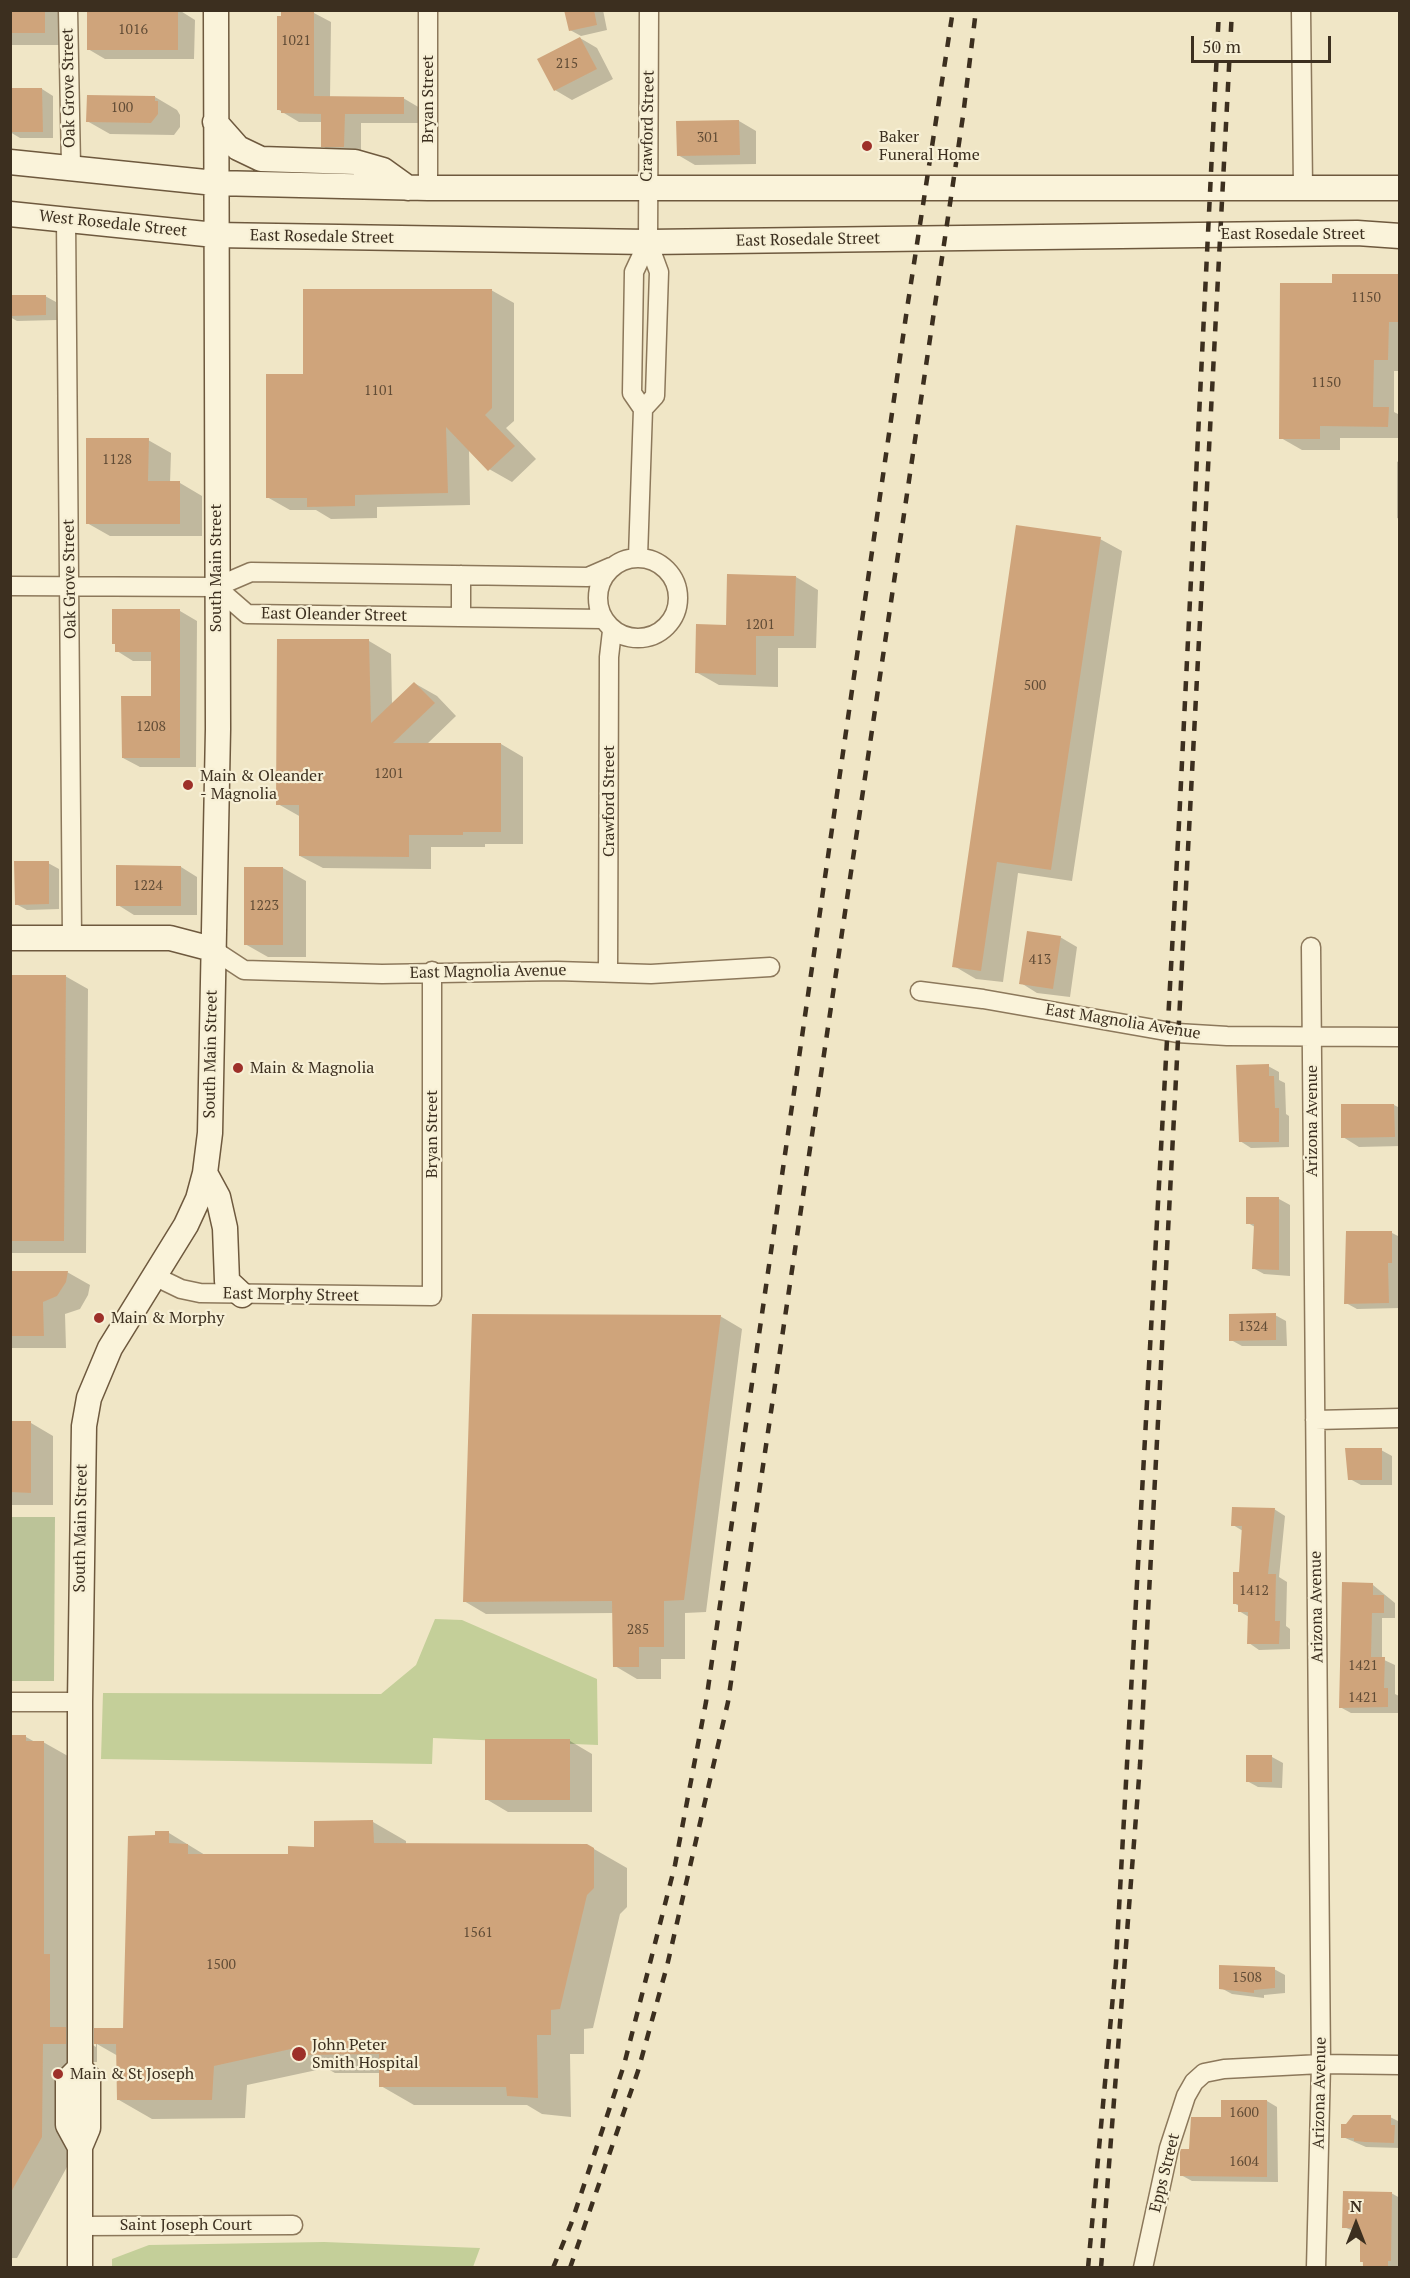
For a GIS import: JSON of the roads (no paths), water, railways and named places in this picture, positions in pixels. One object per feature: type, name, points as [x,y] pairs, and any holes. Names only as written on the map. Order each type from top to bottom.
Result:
[{"type":"main road","name":"South Main Street","points":[[80,2268],[80,2147],[69,2125],[69,2080],[80,2067],[82,1450],[89,1398],[110,1348],[186,1225],[198,1199],[205,1173],[211,1100],[212,949],[218,729],[216,10]]},
{"type":"main road","points":[[215,122],[238,148],[261,159],[355,162],[382,170],[418,188]]},
{"type":"main road","points":[[10,162],[71,166],[215,183],[418,188],[1400,188]]},
{"type":"main road","name":"West Rosedale Street","points":[[10,214],[215,236]]},
{"type":"main road","name":"East Rosedale Street","points":[[215,236],[648,242],[1357,233],[1400,236]]},
{"type":"main road","points":[[10,938],[170,938],[212,949]]},
{"type":"main road","points":[[205,1173],[218,1197],[225,1228],[228,1281],[242,1294]]},
{"type":"street","name":"Oak Grove Street","points":[[68,10],[71,166]]},
{"type":"street","name":"Bryan Street","points":[[418,188],[428,10]]},
{"type":"street","name":"Crawford Street","points":[[638,557],[643,409],[632,393],[634,272],[648,242],[649,10]]},
{"type":"street","points":[[1301,10],[1303,189]]},
{"type":"street","name":"Oak Grove Street","points":[[66,219],[72,938]]},
{"type":"street","points":[[10,586],[216,587],[251,573],[588,577],[612,567],[638,557],[663,565],[678,586],[678,612],[662,633],[637,640],[607,625],[598,591],[612,567]]},
{"type":"street","points":[[461,575],[461,617]]},
{"type":"street","name":"East Oleander Street","points":[[216,587],[247,614],[461,617],[607,625]]},
{"type":"street","name":"Crawford Street","points":[[607,625],[609,657],[608,972]]},
{"type":"street","name":"Arizona Avenue","points":[[1311,947],[1321,2064],[1316,2268]]},
{"type":"street","name":"East Magnolia Avenue","points":[[212,949],[244,970],[381,974],[432,971],[651,974],[770,967]]},
{"type":"street","name":"Bryan Street","points":[[432,971],[432,1296]]},
{"type":"street","name":"East Magnolia Avenue","points":[[920,991],[983,999],[1177,1033],[1400,1037]]},
{"type":"street","name":"East Morphy Street","points":[[154,1276],[181,1289],[200,1293],[432,1296]]},
{"type":"street","points":[[1315,1420],[1400,1418]]},
{"type":"street","points":[[10,1702],[80,1702]]},
{"type":"street","points":[[1321,2064],[1400,2065]]},
{"type":"street","name":"Epps Street","points":[[1143,2268],[1169,2148],[1186,2096],[1194,2082],[1204,2073],[1224,2069],[1321,2064]]},
{"type":"street","name":"Saint Joseph Court","points":[[80,2226],[293,2225]]},
{"type":"railway","points":[[553,2268],[571,2224],[624,2065],[675,1865],[706,1702],[907,309],[953,10]]},
{"type":"railway","points":[[570,2268],[638,2071],[667,1966],[728,1702],[963,116],[976,10]]},
{"type":"railway","points":[[1088,2268],[1116,1963],[1179,823],[1219,10]]},
{"type":"railway","points":[[1101,2268],[1140,1765],[1232,10]]},
{"type":"place","name":"Baker Funeral Home","points":[[867,146]]},
{"type":"place","name":"Main & Oleander - Magnolia","points":[[188,785]]},
{"type":"place","name":"Main & Magnolia","points":[[238,1068]]},
{"type":"place","name":"Main & Morphy","points":[[99,1318]]},
{"type":"place","name":"John Peter Smith Hospital","points":[[299,2054]]},
{"type":"place","name":"Main & St Joseph","points":[[58,2074]]}]
